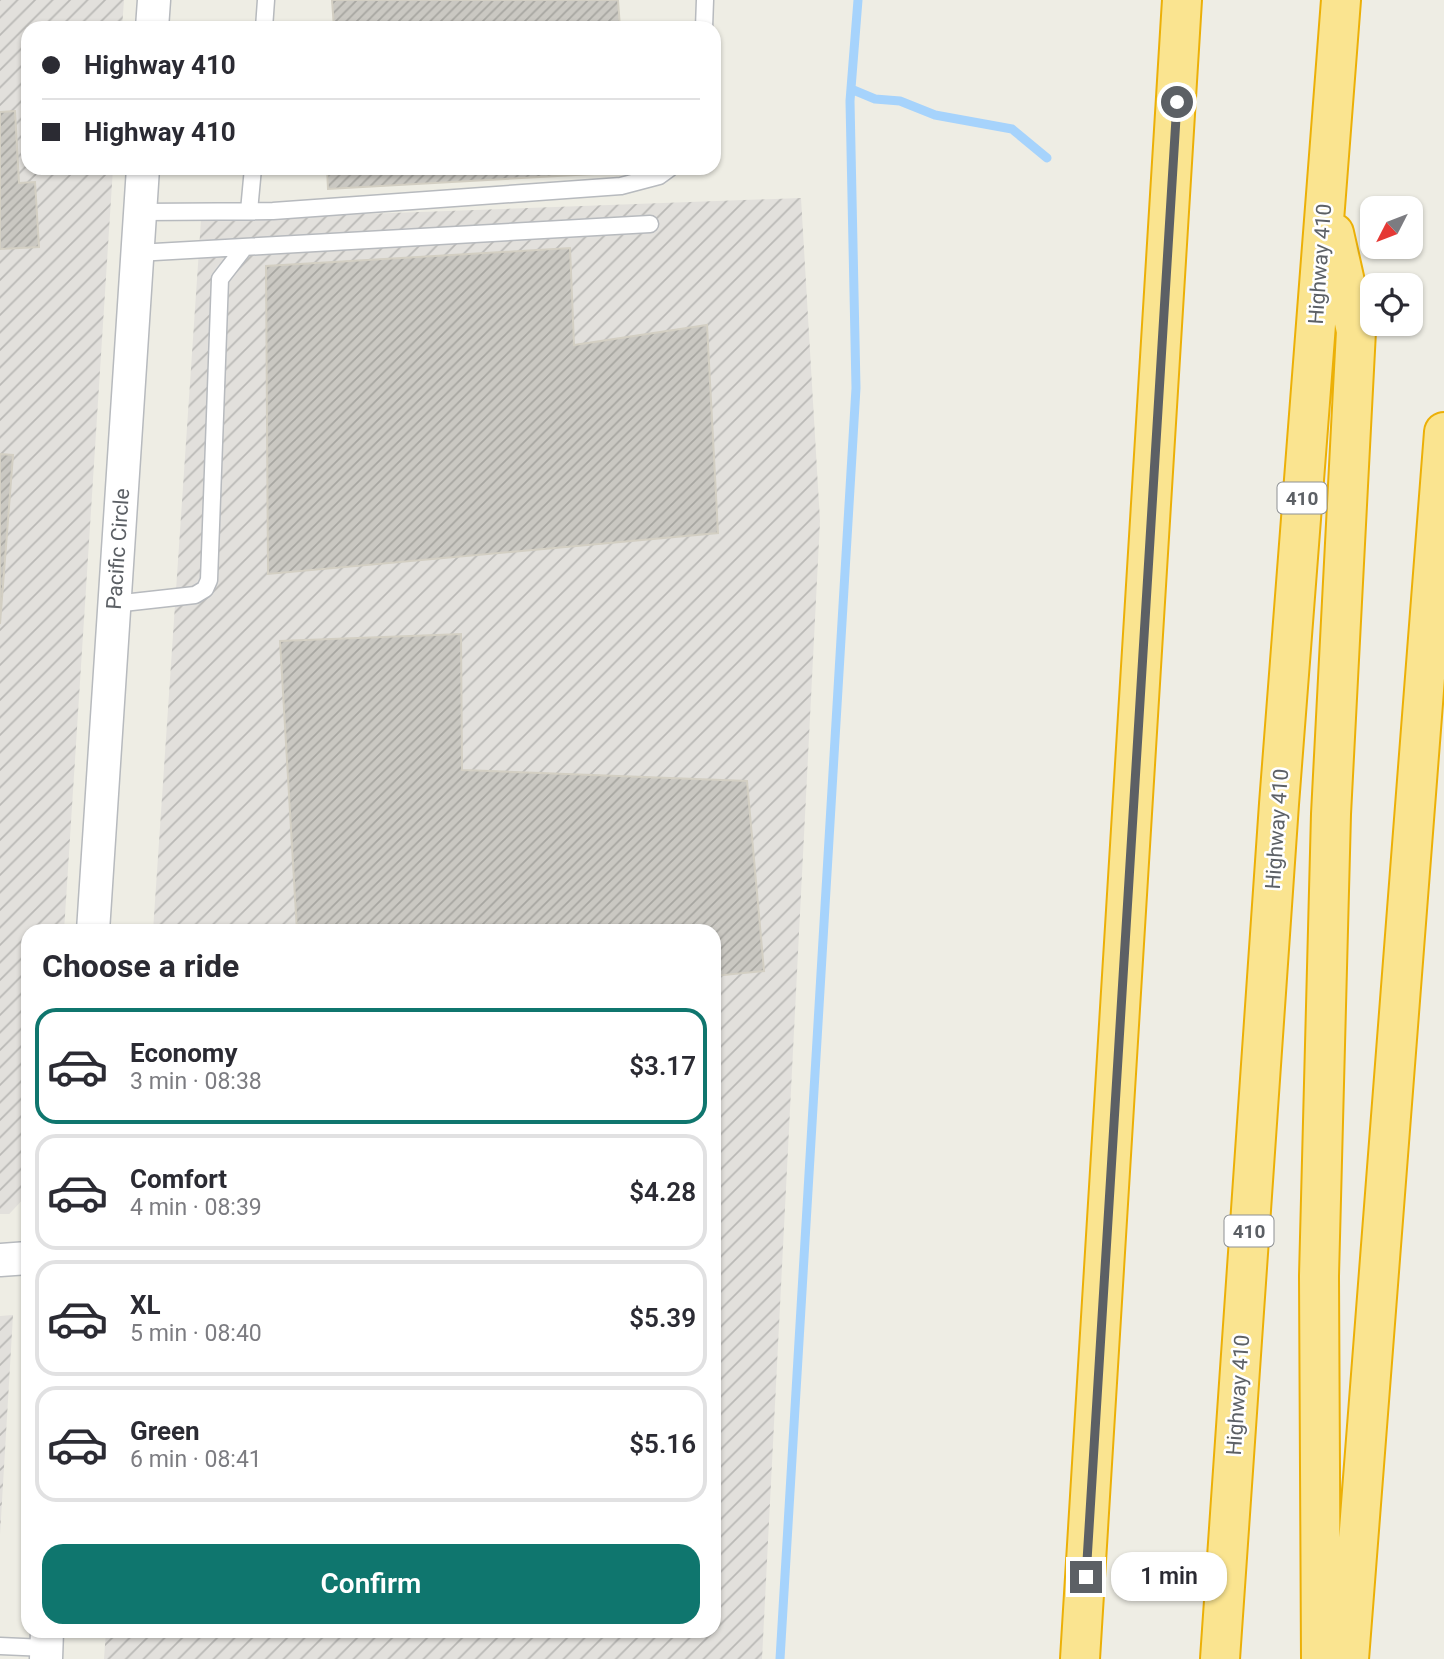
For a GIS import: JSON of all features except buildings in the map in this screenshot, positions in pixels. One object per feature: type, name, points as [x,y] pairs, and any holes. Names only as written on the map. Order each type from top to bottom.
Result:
[{"type":"highway","points":[[1080,1659],[1184,0]]},
{"type":"highway","name":"Highway 410","points":[[1220,1659],[1341,0]]},
{"type":"highway","points":[[1321,1659],[1319,1276],[1331,814],[1356,331],[1325,193]]},
{"type":"highway","points":[[1349,1659],[1444,432]]},
{"type":"street","points":[[152,21],[154,0]]},
{"type":"street","name":"Pacific Circle","points":[[93,924],[143,175]]},
{"type":"street","points":[[0,1260],[21,1258]]},
{"type":"lane","points":[[264,21],[266,0]]},
{"type":"lane","points":[[704,21],[705,0]]},
{"type":"lane","points":[[249,211],[252,175]]},
{"type":"lane","points":[[140,212],[249,211],[621,186],[660,175]]},
{"type":"lane","points":[[137,253],[650,224]]},
{"type":"lane","points":[[114,604],[195,595],[205,589],[209,580],[220,279],[244,248]]},
{"type":"lane","points":[[0,1646],[46,1646]]},
{"type":"shaded area","points":[[0,0],[124,0],[122,21],[21,21],[21,175],[113,175],[64,924],[21,924],[21,1201],[9,1214],[0,1214]]},
{"type":"shaded area","points":[[801,198],[820,521],[762,1659],[104,1659],[106,1638],[721,1638],[721,924],[153,924],[201,220]]},
{"type":"shaded area","points":[[13,1315],[0,1535],[0,1316]]},
{"type":"waterway","points":[[780,1659],[856,388],[850,101],[858,0]]},
{"type":"waterway","points":[[851,89],[875,99],[900,101],[935,115],[1012,129],[1047,158]]},
{"type":"route","points":[[1086,1577],[1177,102]]}]
